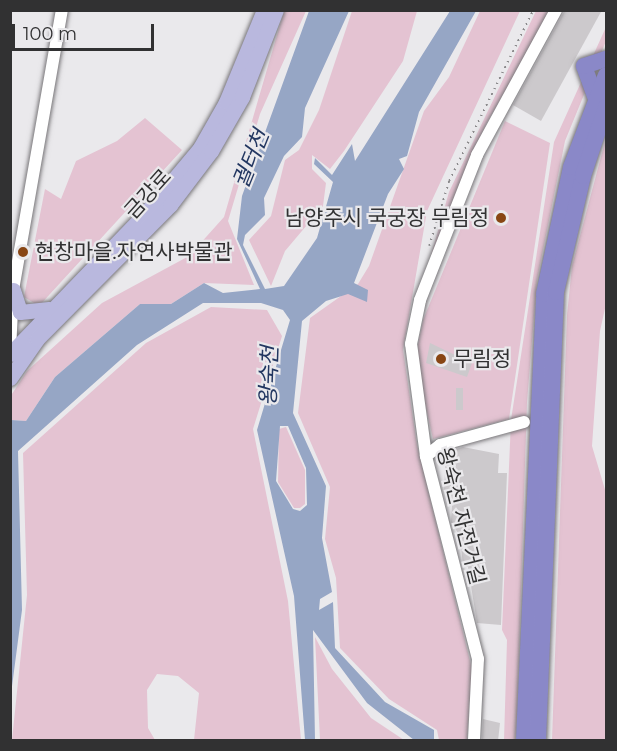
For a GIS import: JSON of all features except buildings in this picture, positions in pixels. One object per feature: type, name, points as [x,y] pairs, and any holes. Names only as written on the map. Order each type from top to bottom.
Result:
[{"type":"highway","points":[[524,741],[544,294],[571,167],[601,103],[584,66],[606,59]]},
{"type":"highway","points":[[537,741],[556,292],[606,75]]},
{"type":"main road","name":"금강로","points":[[10,378],[13,356],[51,308],[144,216],[200,148],[226,102],[264,10]]},
{"type":"main road","name":"금강로","points":[[13,356],[170,205],[211,151],[242,97],[276,10]]},
{"type":"main road","points":[[12,295],[20,312],[51,308]]},
{"type":"street","points":[[13,356],[12,295],[15,258],[62,10]]},
{"type":"street","name":"왕숙천 자전거길","points":[[474,741],[478,659],[426,456],[411,365],[420,300],[490,126],[556,10]]},
{"type":"street","points":[[426,456],[440,445],[525,422]]},
{"type":"shaded area","points":[[284,11],[306,11],[260,114],[228,221],[254,285],[204,283],[171,304],[140,304],[55,377],[26,421],[11,420],[10,397],[27,371],[102,303],[189,256],[224,217]]},
{"type":"shaded area","points":[[352,11],[417,11],[403,61],[344,151],[330,169],[312,155],[312,169],[326,183],[323,206],[285,251],[271,286],[249,240],[271,216],[285,160],[299,150],[319,110]]},
{"type":"shaded area","points":[[480,11],[520,11],[427,211],[403,350],[417,445],[472,669],[467,740],[439,740],[437,730],[389,699],[340,648],[336,578],[325,539],[330,487],[298,413],[310,318],[358,284],[369,266],[424,111],[449,77]]},
{"type":"shaded area","points":[[536,11],[551,11],[485,126],[426,273],[449,192]]},
{"type":"shaded area","points":[[606,27],[606,41],[565,141],[537,280],[527,402],[517,717],[515,740],[504,740],[507,640],[502,630],[511,420],[554,142]]},
{"type":"shaded area","points":[[145,118],[182,150],[39,306],[24,297],[45,189],[61,199],[76,161],[117,141]]},
{"type":"shaded area","name":"남양주시 국궁장 무림정","points":[[505,121],[550,143],[509,419],[433,439],[415,359],[423,320]]},
{"type":"shaded area","points":[[606,138],[606,304],[600,331],[592,446],[606,493],[606,740],[552,740],[567,315],[572,266]]},
{"type":"shaded area","points":[[211,307],[267,310],[282,336],[253,429],[288,601],[301,740],[194,740],[199,693],[178,676],[157,674],[147,690],[148,728],[155,740],[12,740],[27,595],[23,453],[146,343]]},
{"type":"shaded area","points":[[286,427],[305,470],[305,504],[300,508],[294,508],[278,482],[279,429]]},
{"type":"shaded area","points":[[315,637],[332,669],[371,718],[404,740],[320,740]]},
{"type":"water","points":[[309,11],[349,11],[305,108],[302,137],[284,156],[264,198],[265,215],[245,235],[243,245],[265,289],[284,286],[317,238],[333,182],[314,164],[315,158],[332,175],[352,144],[355,161],[450,11],[476,11],[419,112],[407,156],[399,159],[404,169],[388,194],[354,283],[368,290],[367,302],[348,294],[326,301],[302,321],[293,413],[326,486],[322,538],[332,592],[320,599],[319,610],[333,602],[335,648],[385,702],[434,730],[434,740],[414,740],[367,703],[313,630],[315,740],[305,740],[294,596],[257,430],[290,320],[283,310],[261,303],[203,303],[137,345],[18,451],[22,610],[11,694],[11,420],[26,421],[55,377],[140,304],[171,304],[204,283],[223,293],[260,289],[237,239],[242,196]],"holes":[[[280,426],[288,426],[306,468],[307,505],[300,511],[293,509],[276,481]]]},
{"type":"place","name":"남양주시 국궁장 무림정","points":[[501,218]]},
{"type":"place","name":"현창마을.자연사박물관","points":[[23,252]]},
{"type":"place","name":"무림정","points":[[441,359]]},
{"type":"water label","name":"궐터천","points":[[251,159]]},
{"type":"water label","name":"왕숙천","points":[[269,376]]}]
